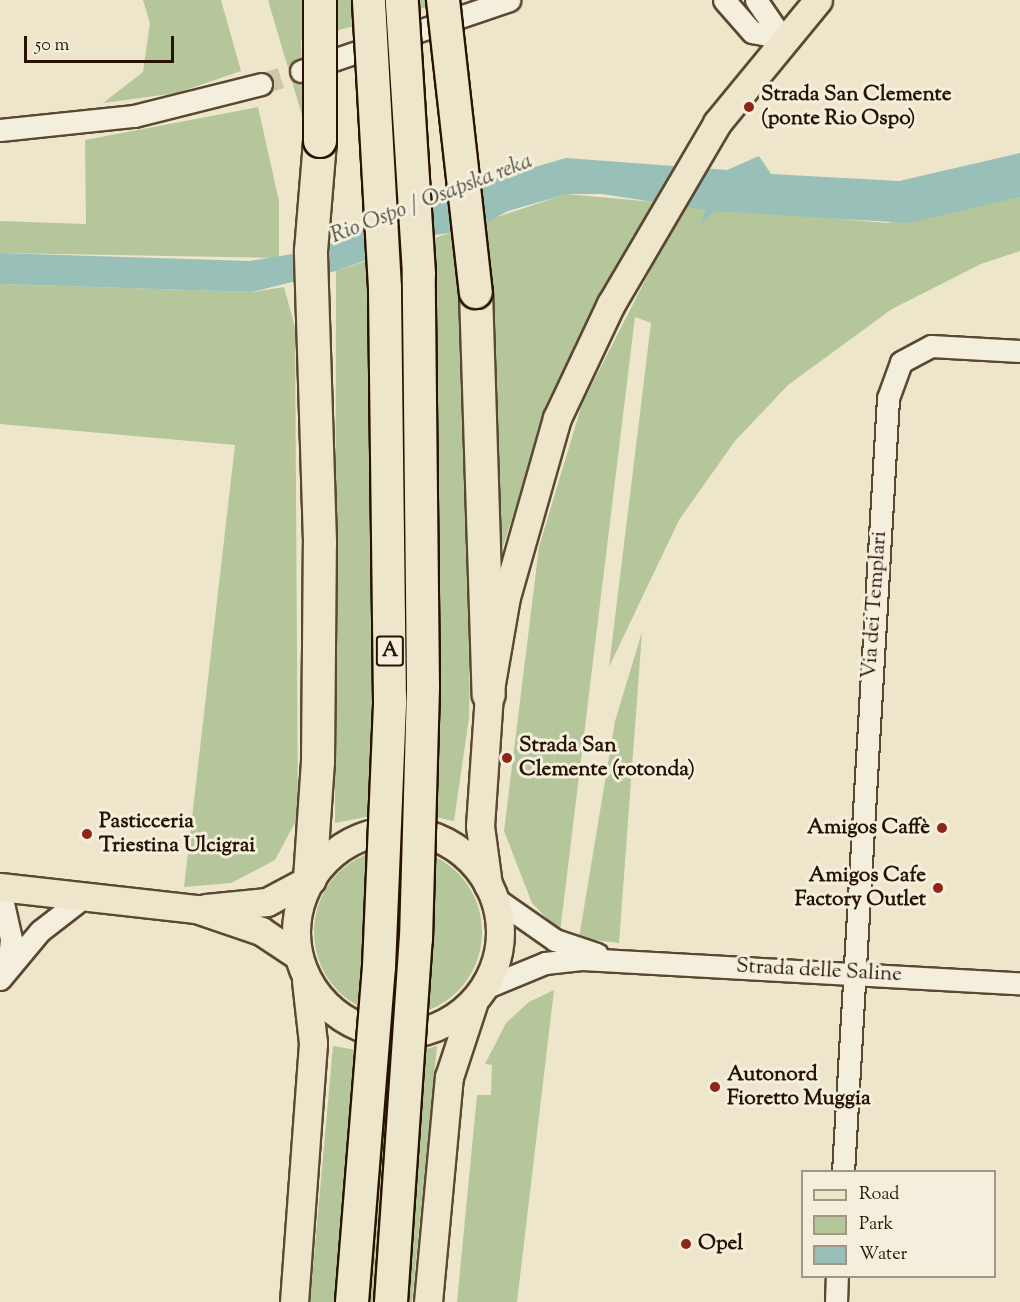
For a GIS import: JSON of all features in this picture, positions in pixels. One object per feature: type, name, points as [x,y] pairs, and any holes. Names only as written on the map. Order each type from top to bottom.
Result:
[{"type":"highway","points":[[310,879],[318,762],[320,565],[311,251],[320,141],[320,0]]},
{"type":"highway","name":"A","points":[[352,1302],[379,967],[390,701],[385,288],[369,0]]},
{"type":"highway","name":"A","points":[[391,1302],[415,950],[423,687],[419,274],[402,0]]},
{"type":"highway","points":[[442,0],[476,292],[489,695]]},
{"type":"main road","points":[[428,1302],[449,1077],[478,995],[500,944],[480,826],[489,695],[516,554],[557,418],[646,242],[717,123],[782,38],[818,0]]},
{"type":"main road","points":[[0,888],[196,909],[267,902],[310,879],[341,846],[375,832],[410,830],[458,849],[490,890]]},
{"type":"main road","points":[[294,1302],[313,1043],[295,921],[310,879]]},
{"type":"main road","points":[[196,909],[261,931],[301,967],[324,1005],[349,1023],[377,1033],[420,1033],[452,1020],[478,995]]},
{"type":"street","points":[[301,71],[509,0]]},
{"type":"street","points":[[724,0],[743,24],[769,38],[782,38]]},
{"type":"street","points":[[743,24],[760,1],[782,38]]},
{"type":"street","points":[[0,130],[134,116],[261,84]]},
{"type":"street","name":"Via dei Templari","points":[[843,1170],[852,973],[888,398],[901,362],[931,346],[1020,351]]},
{"type":"street","points":[[0,888],[11,939],[4,973]]},
{"type":"street","name":"Strada delle Saline","points":[[490,890],[555,940],[618,960]]},
{"type":"street","points":[[4,973],[40,931],[84,897]]},
{"type":"street","name":"Strada delle Saline","points":[[478,995],[545,963],[618,960],[1020,983]]},
{"type":"street","points":[[836,1302],[837,1278]]},
{"type":"green space","points":[[143,0],[221,0],[241,71],[177,93],[103,103],[143,72],[150,23]]},
{"type":"green space","points":[[268,0],[454,0],[301,40],[304,122]]},
{"type":"green space","points":[[258,107],[279,201],[279,258],[0,253],[0,221],[86,224],[85,140]]},
{"type":"green space","points":[[566,194],[887,223],[1020,197],[1020,251],[981,264],[892,309],[788,385],[735,441],[679,520],[609,667],[651,323],[635,317],[560,932],[532,903],[504,831],[539,547],[582,404],[654,263],[646,242],[633,235],[540,432],[500,556],[493,289],[458,293],[471,564],[469,718],[454,821],[402,810],[335,823],[336,271]]},
{"type":"green space","points":[[0,284],[252,292],[284,287],[295,327],[298,817],[275,860],[231,883],[184,887],[235,445],[0,424]]},
{"type":"green space","points":[[642,632],[619,943],[579,938],[615,721]]},
{"type":"green space","points":[[398,848],[414,849],[430,854],[458,872],[476,900],[481,916],[481,948],[476,964],[458,992],[430,1010],[414,1015],[398,1016],[382,1015],[366,1010],[338,992],[320,964],[315,948],[314,932],[315,916],[320,900],[338,872],[366,854],[382,849]]},
{"type":"green space","points":[[554,990],[517,1302],[457,1302],[477,1095],[491,1095],[492,1065],[485,1064],[506,1023],[529,1002]]},
{"type":"green space","points":[[333,1046],[398,1057],[437,1046],[412,1302],[310,1302]]},
{"type":"water","points":[[1020,153],[1020,197],[908,223],[714,211],[701,225],[705,210],[602,194],[567,194],[508,211],[475,229],[435,235],[336,271],[252,292],[0,284],[0,253],[250,261],[311,251],[483,182],[566,158],[727,170],[759,156],[771,174],[899,181]]},
{"type":"tunnel","points":[[261,84],[301,71]]},
{"type":"place","name":"Strada San Clemente (ponte Rio Ospo)","points":[[749,107]]},
{"type":"place","name":"Strada San Clemente (rotonda)","points":[[507,758]]},
{"type":"place","name":"Amigos Caffè","points":[[942,828]]},
{"type":"place","name":"Pasticceria Triestina Ulcigrai","points":[[87,834]]},
{"type":"place","name":"Amigos Cafe Factory Outlet","points":[[938,888]]},
{"type":"place","name":"Autonord Fioretto Muggia","points":[[715,1087]]},
{"type":"place","name":"Opel","points":[[686,1244]]},
{"type":"water label","name":"Rio Ospo / Osapska reka","points":[[432,200]]}]
